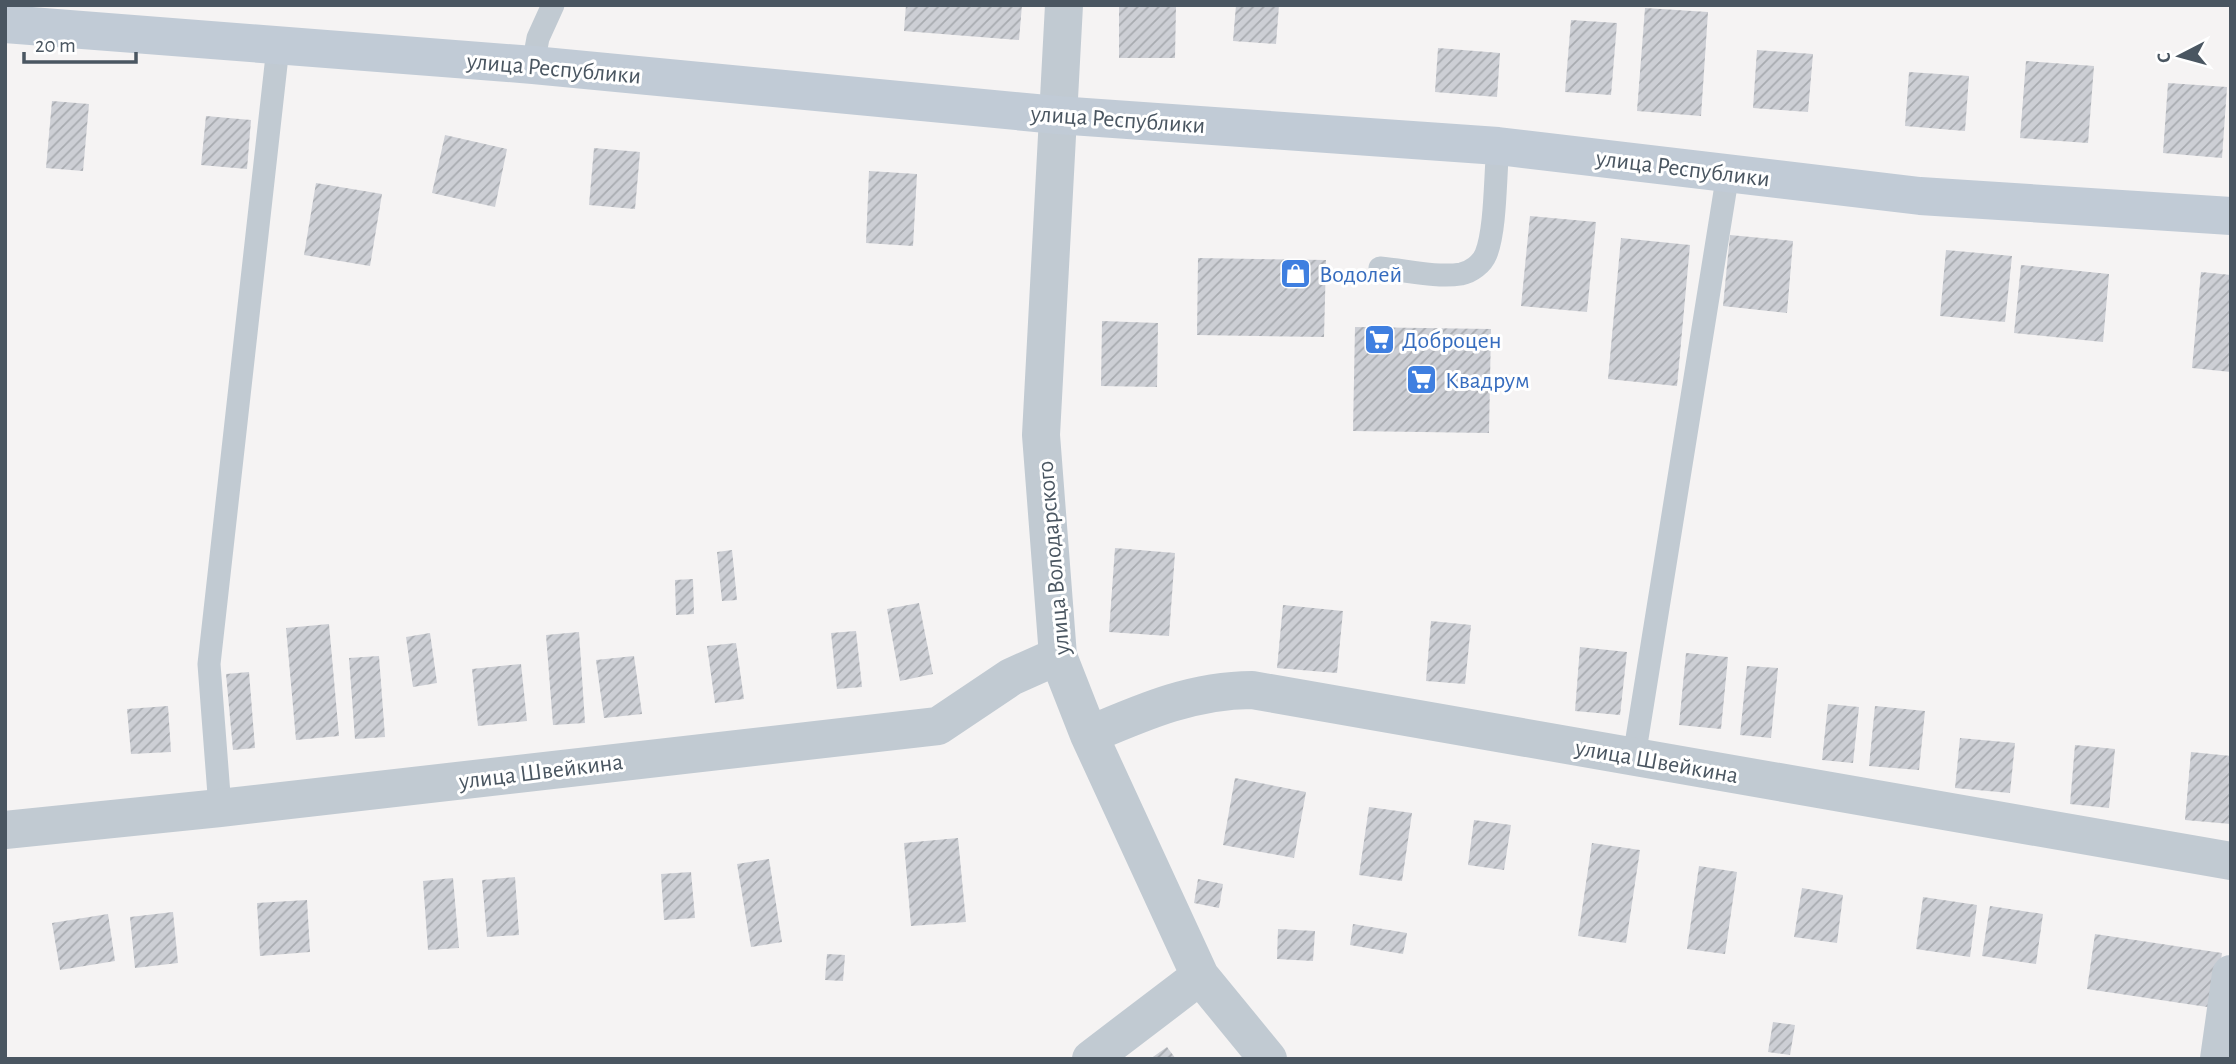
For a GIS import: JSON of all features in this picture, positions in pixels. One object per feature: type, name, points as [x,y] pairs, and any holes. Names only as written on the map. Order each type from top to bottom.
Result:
[{"type":"main road","name":"улица Республики","points":[[5,24],[533,65],[1057,115],[1498,146],[1920,197],[2231,216]]},
{"type":"street","name":"улица Володарского","points":[[1064,5],[1041,435],[1058,656],[1089,735],[1200,976],[1268,1059]]},
{"type":"street","name":"улица Швейкина","points":[[5,830],[938,726],[1011,677],[1058,656]]},
{"type":"street","name":"улица Швейкина","points":[[1089,735],[1175,701],[1224,690],[1252,690],[2231,862]]},
{"type":"street","points":[[2219,1059],[2231,974]]},
{"type":"street","points":[[1091,1059],[1200,976]]},
{"type":"lane","points":[[533,65],[538,38],[553,5]]},
{"type":"lane","points":[[220,808],[209,664],[278,47]]},
{"type":"lane","points":[[1380,268],[1451,275],[1464,274],[1477,267],[1486,256],[1489,240],[1498,146]]},
{"type":"lane","points":[[1634,757],[1728,173]]},
{"type":"building","points":[[906,5],[1022,5],[1019,40],[904,31]]},
{"type":"building","points":[[1119,5],[1176,5],[1175,58],[1119,58]]},
{"type":"building","points":[[1236,5],[1279,5],[1276,44],[1233,41]]},
{"type":"building","points":[[1645,8],[1708,12],[1701,116],[1637,111]]},
{"type":"building","points":[[1571,20],[1617,23],[1611,95],[1565,92]]},
{"type":"building","points":[[1438,48],[1500,53],[1497,97],[1435,92]]},
{"type":"building","points":[[1757,50],[1813,54],[1808,112],[1753,108]]},
{"type":"building","points":[[2026,61],[2094,66],[2088,143],[2020,138]]},
{"type":"building","points":[[1909,72],[1969,76],[1965,131],[1905,126]]},
{"type":"building","points":[[2168,83],[2227,87],[2222,158],[2163,153]]},
{"type":"building","points":[[52,101],[89,104],[83,171],[46,168]]},
{"type":"building","points":[[206,116],[251,120],[247,169],[201,165]]},
{"type":"building","points":[[445,135],[507,149],[495,207],[432,193]]},
{"type":"building","points":[[594,148],[640,152],[635,209],[589,205]]},
{"type":"building","points":[[869,171],[917,174],[913,246],[866,243]]},
{"type":"building","points":[[316,183],[382,194],[370,266],[304,255]]},
{"type":"building","points":[[1530,216],[1596,222],[1587,312],[1521,306]]},
{"type":"building","points":[[1730,235],[1793,241],[1787,313],[1723,306]]},
{"type":"building","points":[[1621,238],[1690,245],[1677,386],[1608,379]]},
{"type":"building","points":[[1946,250],[2012,256],[2005,322],[1940,316]]},
{"type":"building","points":[[1198,258],[1326,260],[1324,337],[1197,335]]},
{"type":"building","points":[[2021,265],[2109,274],[2103,342],[2014,333]]},
{"type":"building","points":[[2201,272],[2231,275],[2231,372],[2192,368]]},
{"type":"building","points":[[1102,321],[1158,323],[1157,387],[1101,386]]},
{"type":"building","name":"Квадрум","points":[[1355,327],[1491,329],[1489,433],[1353,431]]},
{"type":"building","points":[[1115,548],[1175,553],[1169,636],[1109,632]]},
{"type":"building","points":[[732,550],[737,600],[722,601],[717,552]]},
{"type":"building","points":[[693,579],[694,614],[676,615],[675,580]]},
{"type":"building","points":[[919,603],[933,674],[900,681],[887,609]]},
{"type":"building","points":[[1283,605],[1343,611],[1337,673],[1277,668]]},
{"type":"building","points":[[1431,621],[1471,625],[1465,684],[1426,681]]},
{"type":"building","points":[[329,624],[339,736],[296,740],[286,628]]},
{"type":"building","points":[[856,631],[862,687],[837,689],[831,633]]},
{"type":"building","points":[[579,632],[585,723],[553,725],[546,635]]},
{"type":"building","points":[[430,633],[437,683],[413,687],[406,637]]},
{"type":"building","points":[[736,643],[744,699],[715,703],[707,646]]},
{"type":"building","points":[[1580,647],[1627,652],[1620,715],[1575,711]]},
{"type":"building","points":[[1686,653],[1728,657],[1721,729],[1679,725]]},
{"type":"building","points":[[379,656],[385,737],[355,739],[349,658]]},
{"type":"building","points":[[634,656],[642,714],[604,718],[596,660]]},
{"type":"building","points":[[521,664],[527,721],[478,726],[472,669]]},
{"type":"building","points":[[1747,666],[1778,668],[1771,738],[1740,735]]},
{"type":"building","points":[[249,672],[255,748],[233,750],[226,674]]},
{"type":"building","points":[[1828,704],[1859,707],[1853,763],[1822,760]]},
{"type":"building","points":[[168,706],[171,752],[131,754],[127,709]]},
{"type":"building","points":[[1875,706],[1925,711],[1919,770],[1869,766]]},
{"type":"building","points":[[1960,738],[2015,743],[2010,793],[1955,788]]},
{"type":"building","points":[[2075,745],[2115,749],[2109,808],[2070,804]]},
{"type":"building","points":[[2191,752],[2231,756],[2231,824],[2185,820]]},
{"type":"building","points":[[1235,778],[1306,792],[1294,858],[1223,845]]},
{"type":"building","points":[[1369,807],[1412,813],[1402,881],[1359,875]]},
{"type":"building","points":[[1474,820],[1511,825],[1504,870],[1468,865]]},
{"type":"building","points":[[958,838],[966,922],[911,926],[904,843]]},
{"type":"building","points":[[1592,843],[1640,850],[1626,943],[1578,936]]},
{"type":"building","points":[[769,859],[782,942],[751,947],[737,864]]},
{"type":"building","points":[[1699,866],[1737,872],[1725,954],[1687,949]]},
{"type":"building","points":[[691,872],[695,918],[664,920],[661,874]]},
{"type":"building","points":[[515,877],[519,935],[487,937],[482,880]]},
{"type":"building","points":[[453,878],[459,948],[428,950],[423,881]]},
{"type":"building","points":[[1198,879],[1223,884],[1219,908],[1194,903]]},
{"type":"building","points":[[1802,888],[1843,895],[1837,943],[1794,937]]},
{"type":"building","points":[[1923,897],[1977,905],[1970,957],[1916,949]]},
{"type":"building","points":[[307,900],[310,952],[260,956],[257,903]]},
{"type":"building","points":[[1990,906],[2043,914],[2036,964],[1982,956]]},
{"type":"building","points":[[173,912],[178,963],[135,968],[130,917]]},
{"type":"building","points":[[108,914],[115,961],[60,970],[52,923]]},
{"type":"building","points":[[1353,924],[1407,933],[1403,954],[1350,945]]},
{"type":"building","points":[[1278,929],[1315,931],[1313,961],[1277,959]]},
{"type":"building","points":[[2095,934],[2222,953],[2214,1008],[2087,989]]},
{"type":"building","points":[[827,954],[845,955],[843,981],[825,980]]},
{"type":"building","points":[[1773,1022],[1795,1025],[1790,1055],[1768,1052]]},
{"type":"building","points":[[1167,1047],[1176,1059],[1150,1059]]},
{"type":"place","name":"Водолей","points":[[1296,274]]},
{"type":"place","name":"Доброцен","points":[[1379,340]]},
{"type":"place","name":"Квадрум","points":[[1422,380]]}]
